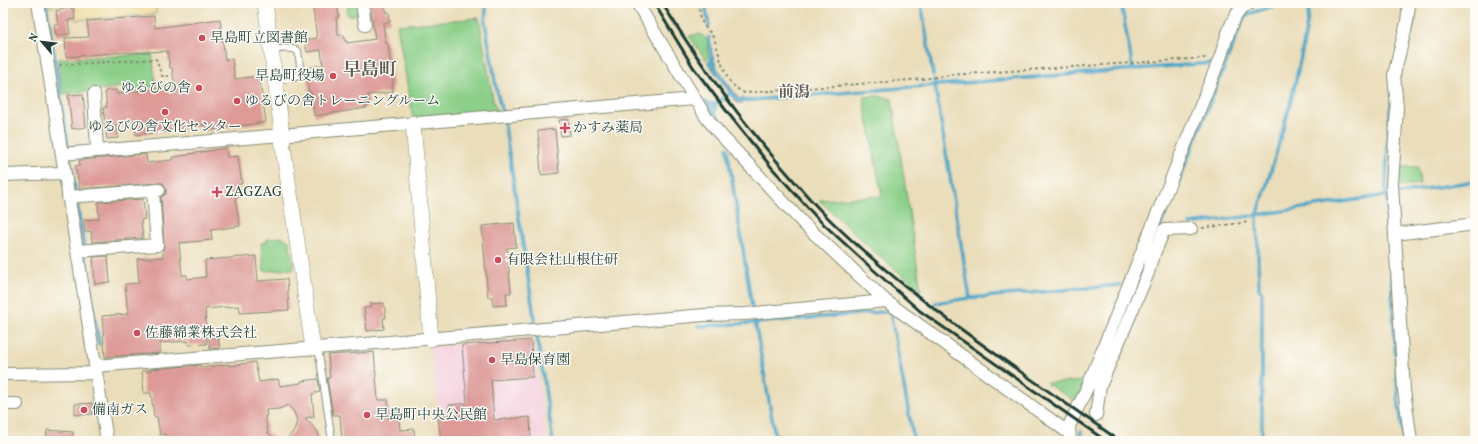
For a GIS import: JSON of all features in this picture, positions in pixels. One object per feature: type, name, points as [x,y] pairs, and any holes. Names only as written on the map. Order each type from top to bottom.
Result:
[{"type":"street","points":[[38,3],[66,153],[64,173],[73,197],[81,250],[95,370],[107,441]]},
{"type":"street","points":[[265,3],[276,81],[281,134],[316,347]]},
{"type":"street","points":[[362,3],[365,25]]},
{"type":"street","points":[[638,3],[696,103],[719,133],[803,223],[886,300],[1069,437]]},
{"type":"street","points":[[1069,437],[1069,426],[1095,384],[1157,231],[1220,58],[1235,8],[1250,3]]},
{"type":"street","points":[[1409,3],[1407,22],[1394,75],[1397,108],[1392,194],[1404,390],[1411,441]]},
{"type":"street","points":[[94,94],[97,150]]},
{"type":"street","points":[[66,153],[503,115],[696,103]]},
{"type":"street","points":[[413,123],[431,339]]},
{"type":"street","points":[[3,175],[64,173]]},
{"type":"street","points":[[73,197],[156,191],[158,245],[81,250]]},
{"type":"street","points":[[1395,234],[1475,224]]},
{"type":"street","points":[[1157,231],[1190,229]]},
{"type":"street","points":[[3,374],[95,370],[316,347],[431,339],[704,315],[745,314],[886,300]]},
{"type":"street","points":[[1095,384],[1096,414]]},
{"type":"street","points":[[3,404],[17,404]]},
{"type":"lane","points":[[272,50],[291,48],[296,49],[298,51],[301,69],[300,74],[296,78],[276,81]]},
{"type":"lane","points":[[316,347],[332,441]]},
{"type":"path","points":[[698,3],[703,24],[713,36],[723,70],[734,87],[745,93],[923,79],[950,75],[1220,58]]},
{"type":"path","points":[[58,65],[156,59],[162,76],[169,76]]},
{"type":"path","points":[[1190,229],[1249,222]]},
{"type":"shaded area","points":[[532,338],[548,441],[462,441],[459,411],[439,413],[430,346]]},
{"type":"green space","points":[[349,3],[359,3],[359,12],[355,15],[348,16],[347,12]]},
{"type":"green space","points":[[479,18],[493,100],[497,111],[413,118],[397,25]]},
{"type":"green space","points":[[700,34],[708,40],[708,58],[706,60],[689,36]]},
{"type":"green space","points":[[152,54],[156,86],[123,91],[122,87],[63,94],[58,59]]},
{"type":"green space","points":[[878,96],[892,99],[921,290],[844,224],[819,200],[882,196],[863,97]]},
{"type":"green space","points":[[1398,167],[1418,167],[1420,184],[1397,186]]},
{"type":"green space","points":[[282,237],[289,241],[294,269],[264,271],[261,243],[267,242],[267,239]]},
{"type":"green space","points":[[1085,381],[1076,402],[1046,383]]},
{"type":"sand","points":[[49,3],[155,3],[156,14],[76,20],[74,5],[50,7]]},
{"type":"water","points":[[710,56],[713,56],[717,68],[739,99],[743,98],[743,103],[737,103],[707,62],[710,60]]},
{"type":"water","points":[[706,100],[709,103],[713,102],[717,108],[715,112],[726,130],[704,103]]},
{"type":"building","points":[[312,3],[337,3],[339,17],[336,18],[338,35],[344,35],[347,43],[375,39],[370,3],[384,3],[386,12],[389,12],[390,22],[383,23],[386,44],[388,44],[393,92],[368,95],[369,103],[366,104],[367,108],[314,116],[306,68],[323,65],[321,50],[307,52],[305,40],[317,38]]},
{"type":"building","points":[[72,8],[72,10],[74,9],[75,19],[68,20],[70,34],[56,36],[54,25],[58,24],[56,11]]},
{"type":"building","points":[[154,16],[155,28],[220,19],[225,60],[232,59],[235,79],[259,76],[266,122],[206,131],[205,125],[136,135],[134,121],[117,124],[118,138],[107,139],[103,108],[107,107],[105,91],[116,90],[117,94],[175,86],[167,51],[127,52],[66,57],[65,38],[89,37],[87,21]]},
{"type":"building","points":[[83,94],[86,127],[72,129],[68,95]]},
{"type":"building","points":[[568,119],[570,135],[561,136],[559,120]]},
{"type":"building","points":[[555,129],[559,173],[541,175],[538,131]]},
{"type":"building","points":[[226,148],[227,157],[238,156],[242,184],[238,184],[240,197],[235,198],[240,226],[211,230],[212,240],[179,243],[182,275],[187,275],[187,279],[206,277],[205,260],[256,256],[258,281],[287,279],[289,310],[240,313],[239,306],[205,309],[207,344],[188,345],[188,341],[160,343],[160,353],[105,357],[102,316],[128,314],[125,284],[139,283],[137,259],[163,257],[164,244],[161,197],[166,194],[166,189],[163,183],[158,183],[80,189],[75,166],[80,165],[79,160],[146,154],[147,163],[172,160],[172,157]]},
{"type":"building","points":[[143,199],[145,219],[141,220],[143,238],[92,242],[91,231],[85,232],[84,220],[99,219],[98,202]]},
{"type":"building","points":[[514,223],[516,247],[507,248],[511,293],[506,293],[507,305],[493,306],[492,297],[488,297],[482,226]]},
{"type":"building","points":[[108,256],[110,282],[95,284],[93,257]]},
{"type":"building","points":[[384,303],[386,318],[383,318],[384,329],[367,331],[364,308],[371,307],[370,304]]},
{"type":"building","points":[[218,337],[220,348],[210,349],[209,338]]},
{"type":"building","points":[[531,340],[533,377],[491,380],[494,420],[530,417],[531,441],[441,441],[438,416],[449,415],[449,405],[467,403],[462,345]]},
{"type":"building","points":[[374,352],[378,400],[388,400],[389,419],[399,418],[400,430],[414,429],[415,441],[342,441],[340,415],[333,415],[327,378],[330,378],[328,355]]},
{"type":"building","points":[[255,362],[259,382],[278,379],[280,386],[318,379],[320,392],[312,394],[314,417],[305,418],[318,432],[319,441],[285,441],[294,431],[297,421],[294,412],[288,405],[279,409],[266,410],[267,416],[265,416],[268,433],[279,441],[166,441],[165,434],[160,435],[157,417],[154,417],[151,393],[144,393],[142,371],[201,365],[201,368],[229,364],[229,366]]},
{"type":"building","points":[[93,403],[93,414],[75,415],[75,404]]},
{"type":"building","points":[[47,430],[73,432],[72,441],[46,441]]},
{"type":"waterway","points":[[46,3],[99,344]]},
{"type":"waterway","points":[[485,3],[485,21],[496,87],[504,120],[553,441]]},
{"type":"waterway","points":[[705,3],[709,26]]},
{"type":"waterway","points":[[921,3],[933,75]]},
{"type":"waterway","points":[[1121,3],[1133,70]]},
{"type":"waterway","points":[[1160,228],[1243,20],[1248,14],[1283,3]]},
{"type":"waterway","points":[[1262,441],[1262,292],[1259,289],[1257,216],[1282,133],[1295,82],[1310,3]]},
{"type":"waterway","points":[[1403,62],[1413,25],[1416,3]]},
{"type":"waterway","points":[[709,37],[712,61]]},
{"type":"waterway","points":[[740,101],[1211,63]]},
{"type":"waterway","points":[[934,80],[970,298]]},
{"type":"waterway","points":[[712,107],[732,92]]},
{"type":"waterway","points":[[1391,103],[1386,186],[1398,398],[1404,441]]},
{"type":"waterway","points":[[727,148],[752,307]]},
{"type":"waterway","points":[[1394,194],[1475,181]]},
{"type":"waterway","points":[[1190,224],[1388,195]]},
{"type":"waterway","points":[[1132,294],[1144,265]]},
{"type":"waterway","points":[[935,303],[970,298],[1121,285]]},
{"type":"waterway","points":[[890,311],[914,441]]},
{"type":"waterway","points":[[698,326],[755,323],[892,311]]},
{"type":"waterway","points":[[755,322],[776,441]]},
{"type":"waterway","points":[[1081,432],[1081,439]]},
{"type":"railway","points":[[654,3],[693,67],[772,168],[818,219],[920,311],[1106,441]]},
{"type":"railway","points":[[662,3],[692,50],[741,117],[758,139],[824,214],[858,246],[930,306],[1005,361],[1120,441]]},
{"type":"place","name":"早島町立図書館","points":[[202,38]]},
{"type":"place","name":"早島町役場","points":[[333,76]]},
{"type":"place","name":"ゆるびの舎","points":[[199,88]]},
{"type":"place","name":"ゆるびの舎トレーニングルーム","points":[[237,101]]},
{"type":"place","name":"ゆるびの舎文化センター","points":[[165,112]]},
{"type":"place","name":"かすみ薬局","points":[[565,128]]},
{"type":"place","name":"ZAGZAG","points":[[217,192]]},
{"type":"place","name":"有限会社山根住研","points":[[498,260]]},
{"type":"place","name":"佐藤綿業株式会社","points":[[137,333]]},
{"type":"place","name":"早島保育園","points":[[492,360]]},
{"type":"place","name":"備南ガス","points":[[84,410]]},
{"type":"place","name":"早島町中央公民館","points":[[367,415]]},
{"type":"district","name":"早島町","points":[[370,70]]},
{"type":"district","name":"前潟","points":[[794,93]]}]
